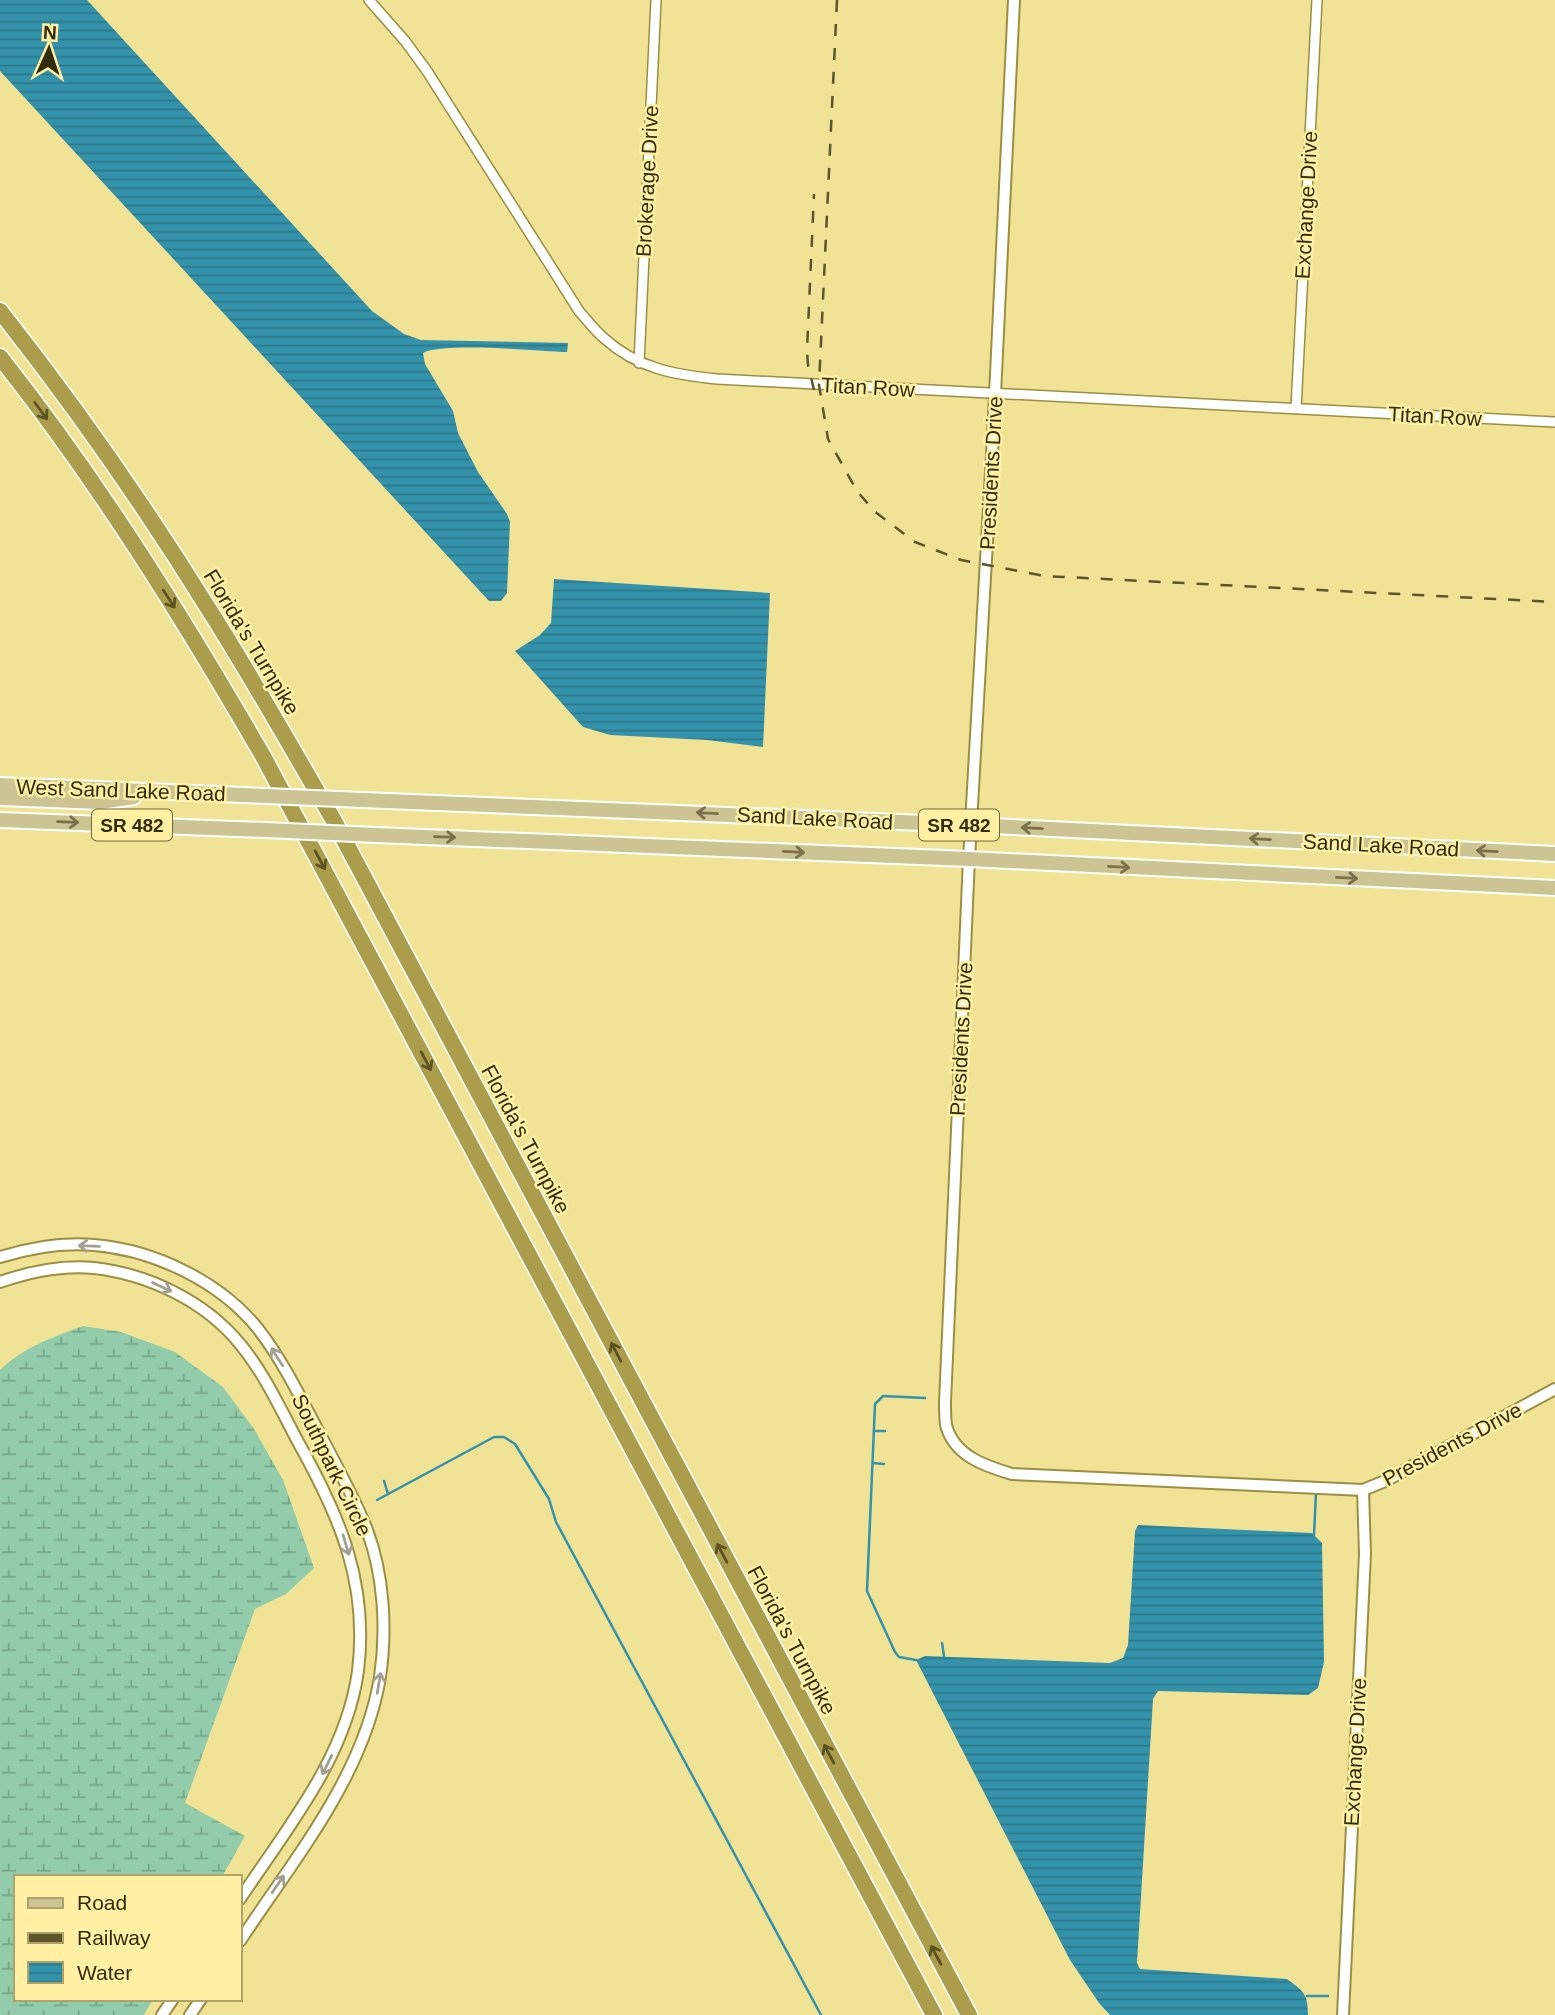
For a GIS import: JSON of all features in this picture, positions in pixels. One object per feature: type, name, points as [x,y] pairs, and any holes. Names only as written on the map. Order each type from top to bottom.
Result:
[{"type":"highway","name":"Florida's Turnpike","points":[[0,311],[74,408],[168,545],[243,665],[333,819],[968,2015]]},
{"type":"highway","points":[[0,357],[58,435],[144,560],[185,623],[263,756],[933,2015]]},
{"type":"main road","name":"West Sand Lake Road","points":[[0,785],[243,795]]},
{"type":"main road","points":[[0,798],[100,802],[170,792]]},
{"type":"main road","name":"Sand Lake Road","points":[[243,795],[972,825],[1555,854]]},
{"type":"main road","name":"West Sand Lake Road","points":[[0,820],[265,830]]},
{"type":"main road","name":"Sand Lake Road","points":[[265,830],[969,859],[1555,888]]},
{"type":"street","name":"Titan Row","points":[[369,0],[427,71],[579,311],[605,340],[639,363],[674,374],[717,379],[1555,422]]},
{"type":"street","name":"Brokerage Drive","points":[[639,363],[656,0]]},
{"type":"street","name":"Presidents Drive","points":[[1014,0],[996,394],[969,859],[946,1427],[960,1450],[982,1465],[1012,1474],[1363,1490],[1385,1481],[1555,1389]]},
{"type":"street","name":"Exchange Drive","points":[[1296,409],[1317,0]]},
{"type":"street","name":"Southpark Circle","points":[[0,1257],[53,1246],[93,1244],[135,1252],[171,1265],[202,1281],[231,1302],[258,1329],[280,1362],[352,1496],[368,1532],[383,1609],[384,1640],[373,1711],[362,1745],[342,1787],[242,1938]]},
{"type":"street","name":"Southpark Circle","points":[[0,1282],[23,1274],[55,1269],[92,1268],[130,1274],[162,1286],[216,1319],[240,1344],[260,1374],[316,1473],[346,1539],[354,1576],[360,1635],[358,1672],[351,1705],[322,1775],[242,1896]]},
{"type":"street","name":"Exchange Drive","points":[[1343,2015],[1365,1555],[1363,1490]]},
{"type":"green space","points":[[83,1326],[121,1332],[175,1352],[223,1387],[254,1429],[283,1480],[314,1568],[286,1594],[255,1609],[185,1803],[245,1836],[223,1875],[14,1875],[14,2001],[152,2001],[144,2015],[0,2015],[0,1370],[29,1349]]},
{"type":"water","points":[[0,0],[87,0],[372,311],[404,334],[421,340],[568,343],[567,352],[450,348],[423,353],[425,364],[453,411],[458,433],[478,472],[510,522],[507,593],[501,601],[489,601],[0,71]]},
{"type":"water","points":[[554,579],[770,593],[763,747],[707,740],[610,735],[583,727],[515,651],[540,635],[551,623]]},
{"type":"water","points":[[1138,1525],[1312,1533],[1322,1543],[1324,1662],[1318,1688],[1308,1695],[1158,1691],[1153,1699],[1137,1963],[1140,1969],[1287,1979],[1304,1993],[1308,2015],[1110,2015],[1070,1960],[916,1660],[925,1656],[1110,1663],[1123,1658],[1128,1645],[1135,1531]]},
{"type":"waterway","points":[[916,1660],[899,1657],[895,1652],[867,1591],[875,1404],[883,1396],[925,1398]]},
{"type":"waterway","points":[[874,1431],[885,1431]]},
{"type":"waterway","points":[[377,1500],[494,1437],[504,1437],[515,1444],[549,1499],[556,1522],[821,2015]]},
{"type":"waterway","points":[[873,1463],[884,1464]]},
{"type":"waterway","points":[[384,1481],[388,1494]]},
{"type":"waterway","points":[[1314,1535],[1316,1493]]},
{"type":"waterway","points":[[942,1643],[944,1656]]},
{"type":"waterway","points":[[1307,1996],[1328,1996]]},
{"type":"railway","points":[[837,0],[819,385],[828,439],[857,491],[874,511],[915,542],[961,560],[1045,576],[1555,602]]},
{"type":"railway","points":[[814,194],[807,350],[814,390]]}]
